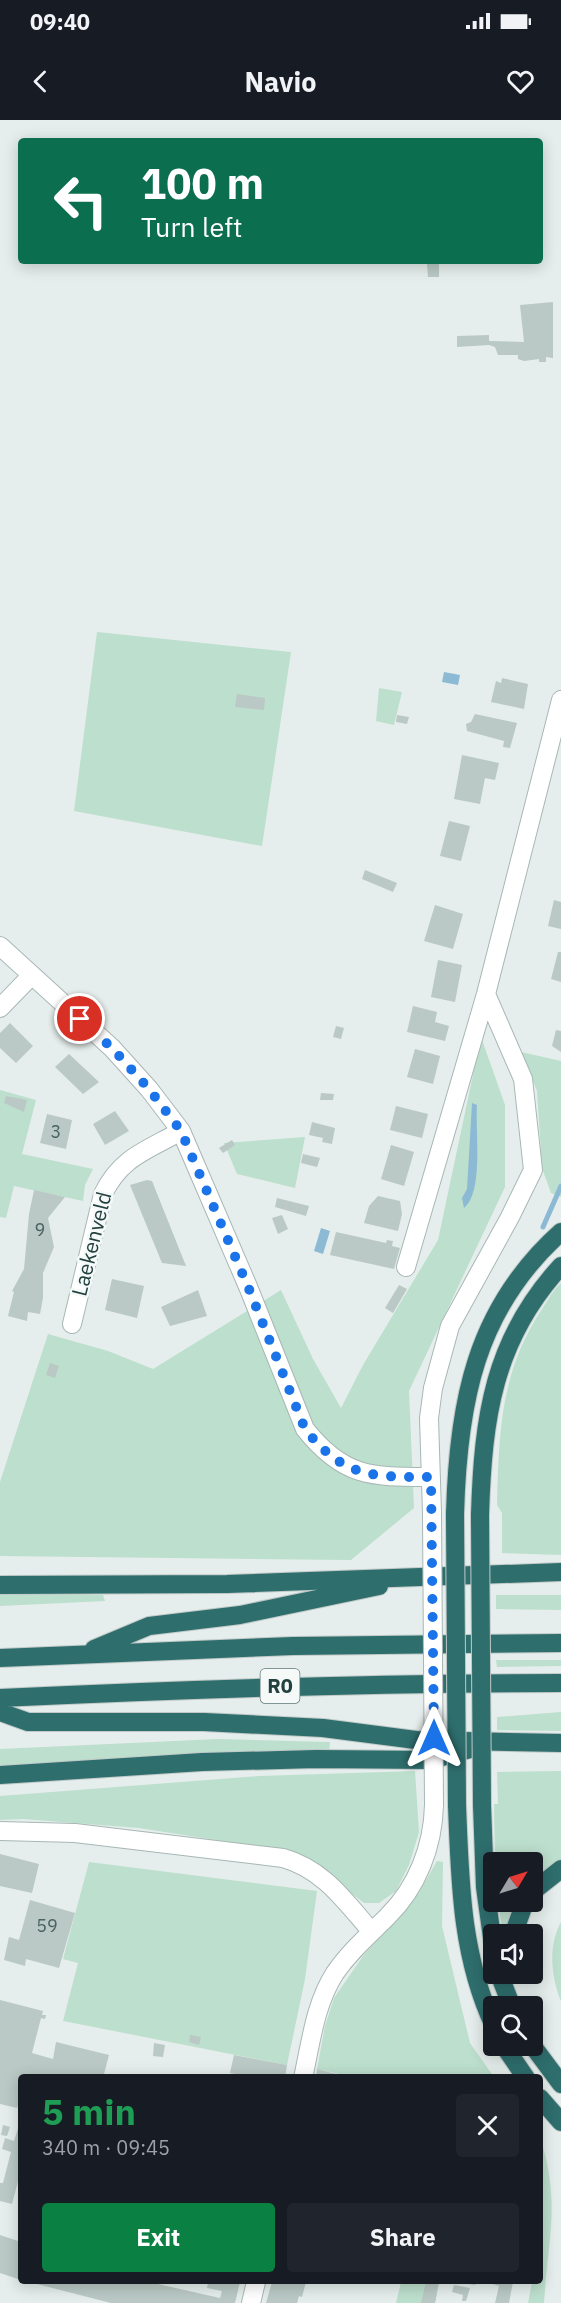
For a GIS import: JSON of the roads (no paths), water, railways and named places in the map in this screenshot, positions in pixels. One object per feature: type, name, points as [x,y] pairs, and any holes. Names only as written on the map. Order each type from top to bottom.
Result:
[{"type":"highway","points":[[483,1998],[476,1980],[464,1923],[457,1805],[456,1469],[462,1417],[476,1358],[492,1320],[513,1285],[532,1260],[561,1232]]},
{"type":"highway","points":[[490,1924],[485,1887],[482,1804],[480,1515],[482,1459],[487,1415],[497,1372],[526,1311],[561,1266]]},
{"type":"highway","points":[[0,1585],[227,1584],[561,1572]]},
{"type":"highway","points":[[84,1654],[149,1626],[240,1615],[336,1597],[410,1578]]},
{"type":"highway","name":"R0","points":[[0,1658],[293,1646],[561,1643]]},
{"type":"highway","name":"R0","points":[[0,1698],[317,1685],[561,1683]]},
{"type":"highway","points":[[0,1712],[28,1722],[216,1723],[323,1728],[416,1740],[561,1743]]},
{"type":"highway","points":[[0,1774],[202,1762],[316,1759],[431,1760],[495,1742]]},
{"type":"highway","points":[[543,1883],[561,1869]]},
{"type":"highway","points":[[511,2056],[523,2074]]},
{"type":"highway","points":[[540,2056],[561,2084]]},
{"type":"highway","points":[[543,2101],[561,2122]]},
{"type":"street","points":[[405,1267],[486,994],[535,796],[554,763],[561,700]]},
{"type":"street","points":[[0,946],[112,1048],[149,1089],[181,1131],[249,1289],[305,1429],[334,1459],[358,1472],[388,1477],[431,1477]]},
{"type":"street","points":[[0,1008],[32,975]]},
{"type":"street","points":[[304,2074],[314,2027],[327,1987],[343,1962],[401,1901],[413,1882],[429,1846],[434,1826],[432,1513],[429,1418],[433,1388],[450,1326],[533,1170],[523,1080],[486,994]]},
{"type":"street","name":"Laekenveld","points":[[72,1324],[103,1194],[108,1184],[118,1167],[181,1131]]},
{"type":"street","points":[[0,1831],[75,1833],[283,1858],[301,1863],[318,1874],[371,1931]]},
{"type":"street","points":[[251,2303],[256,2284]]},
{"type":"water","points":[[444,672],[460,675],[458,685],[442,682]]},
{"type":"water","points":[[472,1103],[477,1105],[476,1175],[470,1200],[464,1208],[462,1198],[467,1189]]},
{"type":"water","points":[[321,1228],[330,1231],[323,1254],[314,1251]]},
{"type":"waterway","points":[[543,1227],[561,1186]]}]
